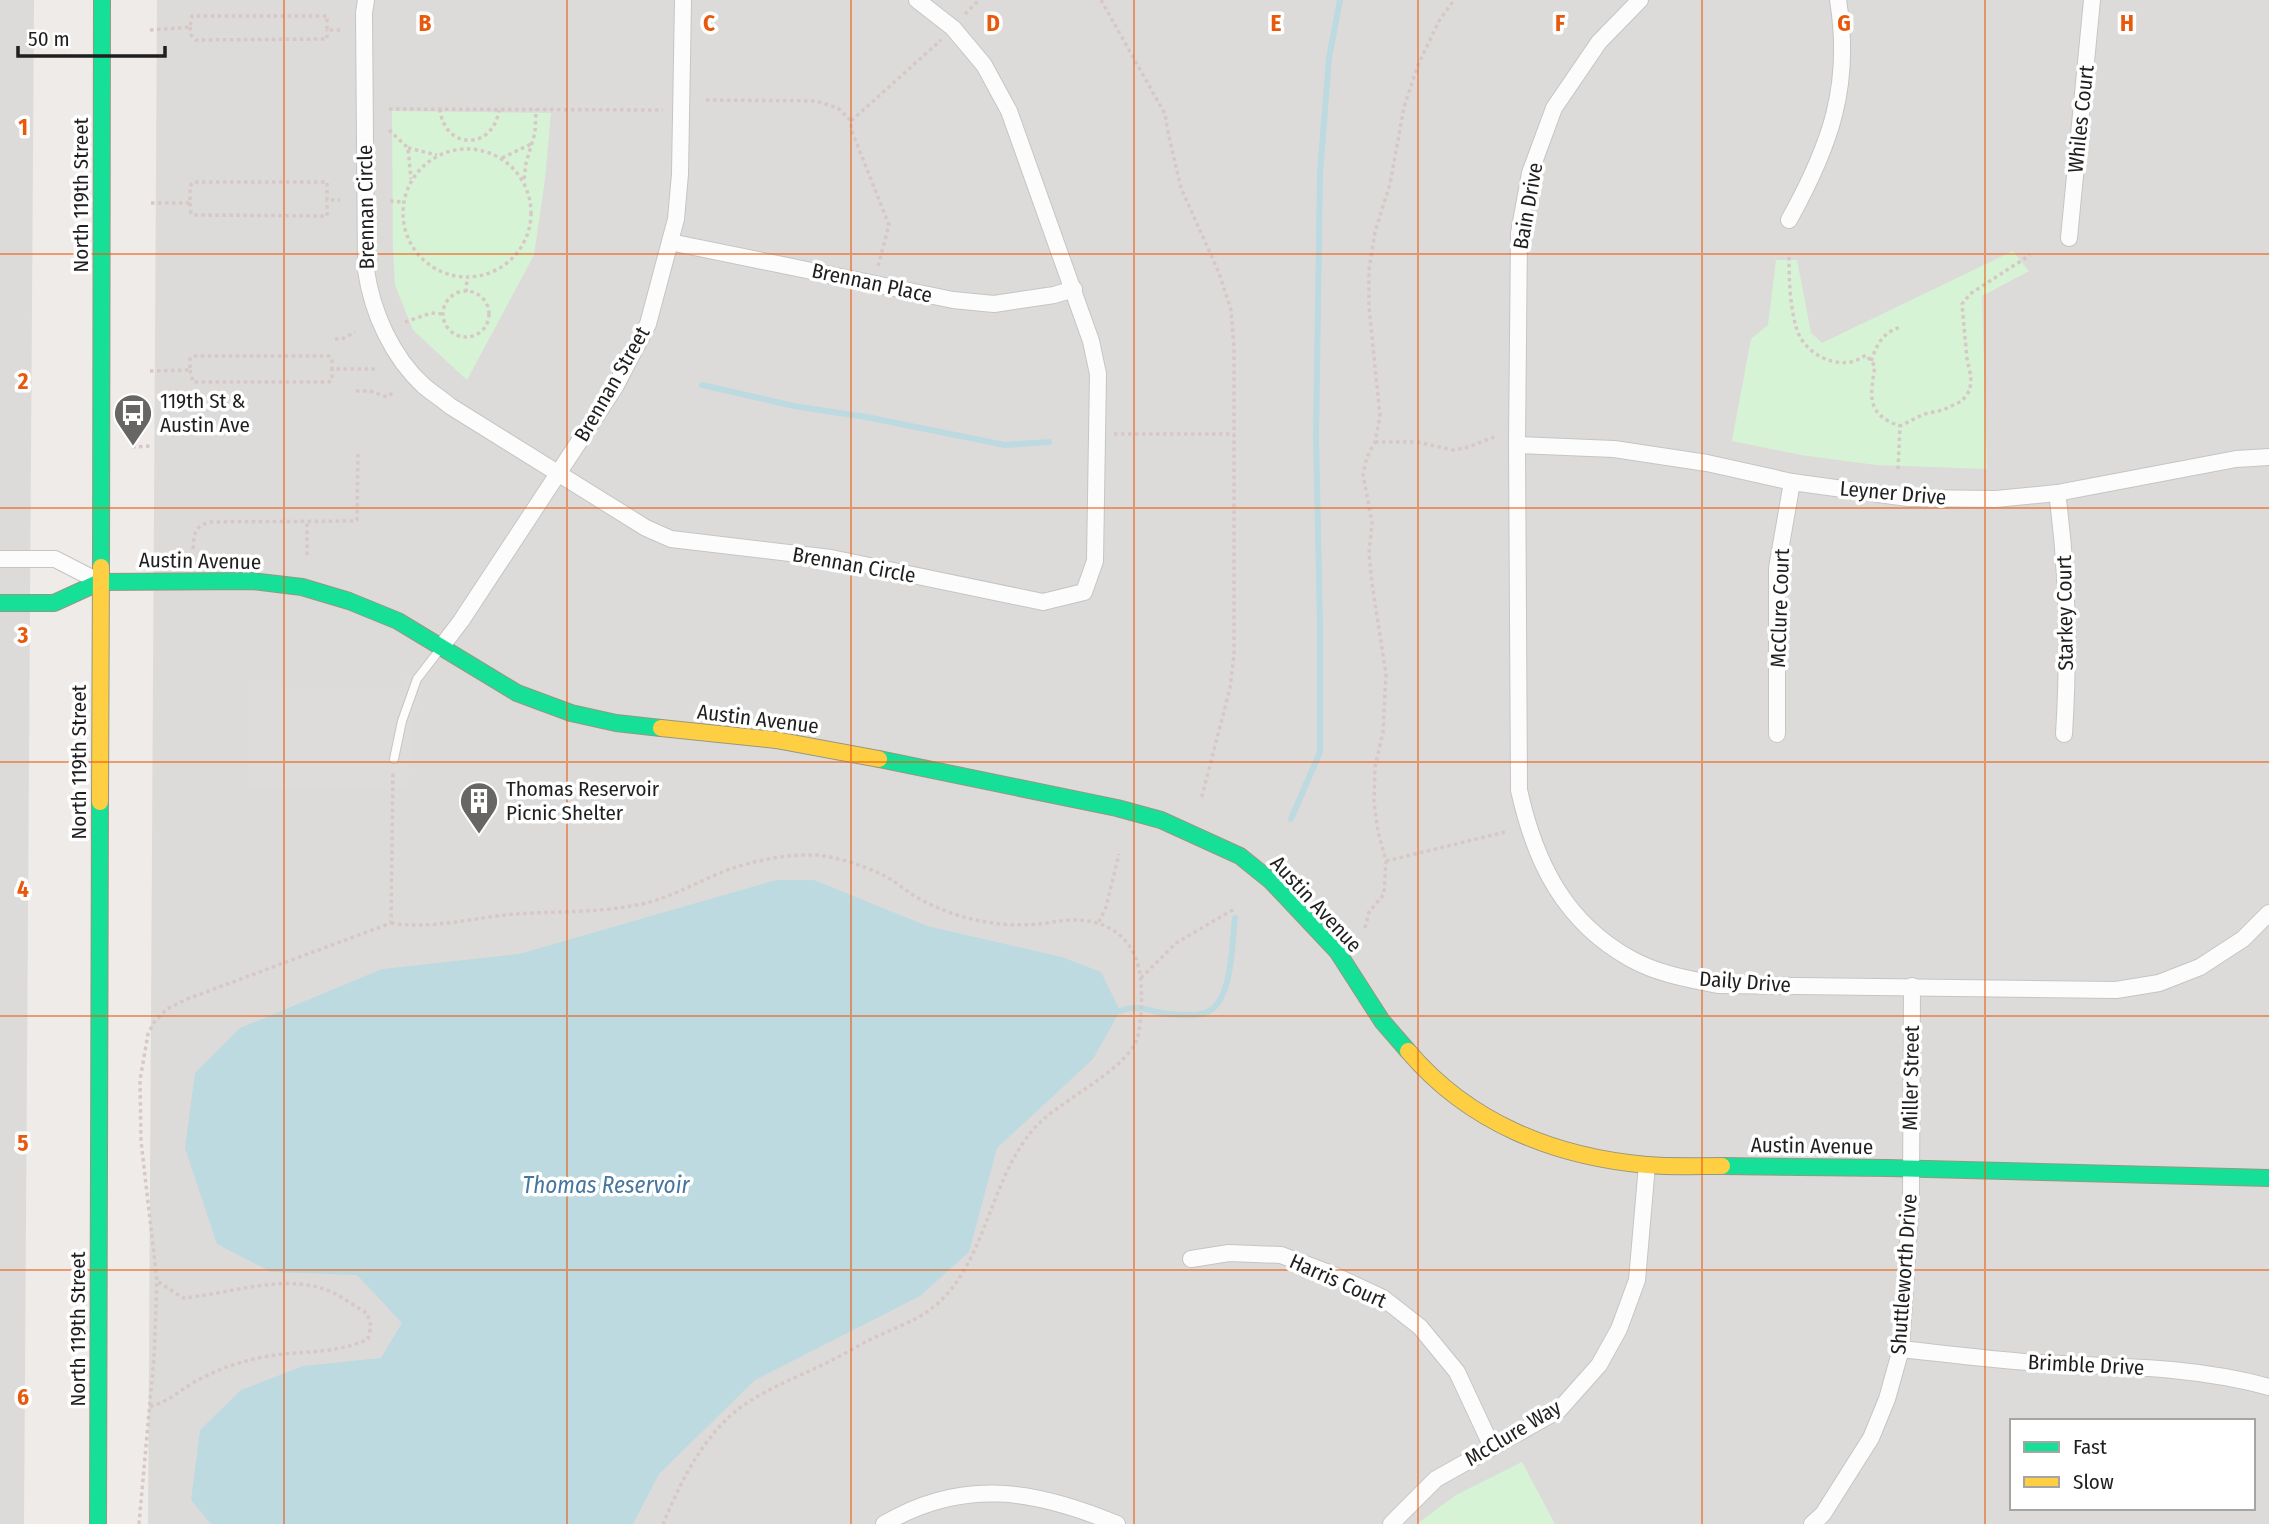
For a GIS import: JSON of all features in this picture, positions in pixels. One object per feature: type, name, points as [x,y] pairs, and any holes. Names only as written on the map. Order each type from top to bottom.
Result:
[{"type":"street","name":"North 119th Street","points":[[98,1524],[102,0]]},
{"type":"street","name":"Brennan Circle","points":[[366,0],[368,288],[391,346],[423,386],[450,406],[646,528],[671,539],[831,558],[1043,602],[1084,592],[1095,561],[1098,374],[1091,341],[1009,111],[984,65],[953,28],[917,0]]},
{"type":"street","name":"Brennan Street","points":[[442,646],[614,387],[643,333],[657,295],[676,219],[680,174],[683,0]]},
{"type":"street","name":"Bain Drive","points":[[1517,445],[1519,233],[1530,173],[1554,108],[1599,42],[1640,0]]},
{"type":"street","points":[[1789,220],[1812,178],[1830,131],[1839,96],[1843,63],[1842,21],[1838,0]]},
{"type":"street","name":"Whiles Court","points":[[2069,238],[2092,0]]},
{"type":"street","name":"Brennan Place","points":[[670,242],[953,300],[993,304],[1054,295],[1074,289]]},
{"type":"street","name":"Leyner Drive","points":[[1517,445],[1614,449],[1707,463],[1792,482],[1908,498],[1996,499],[2057,493],[2222,462],[2269,457]]},
{"type":"street","name":"Daily Drive","points":[[1517,445],[1519,790],[1527,826],[1546,874],[1568,907],[1601,938],[1632,959],[1669,975],[1718,985],[2116,990],[2159,983],[2200,967],[2244,939],[2269,913]]},
{"type":"street","name":"McClure Court","points":[[1777,734],[1777,568],[1792,482]]},
{"type":"street","name":"Starkey Court","points":[[2057,493],[2065,565],[2064,734]]},
{"type":"street","points":[[0,559],[55,559],[100,582]]},
{"type":"street","name":"Austin Avenue","points":[[100,582],[252,580],[302,587],[349,601],[398,621],[517,693],[571,713],[615,723],[776,740],[855,754],[1116,807],[1161,820],[1202,836],[1240,856],[1271,881],[1337,951],[1382,1021],[1424,1070],[1482,1116],[1520,1135],[1569,1152],[1647,1165],[2269,1178]]},
{"type":"street","points":[[0,603],[54,603],[100,582]]},
{"type":"street","name":"Miller Street","points":[[1911,1169],[1912,986]]},
{"type":"street","name":"McClure Way","points":[[1391,1524],[1436,1479],[1559,1410],[1600,1365],[1619,1329],[1637,1280],[1647,1165]]},
{"type":"street","name":"Shuttleworth Drive","points":[[1824,1521],[1871,1438],[1887,1399],[1901,1349],[1911,1169]]},
{"type":"street","name":"Harris Court","points":[[1191,1259],[1229,1253],[1282,1255],[1383,1298],[1420,1327],[1457,1372],[1492,1447]]},
{"type":"street","name":"Brimble Drive","points":[[1901,1349],[2009,1361],[2193,1370],[2269,1387]]},
{"type":"street","points":[[884,1524],[908,1510],[956,1495],[992,1493],[1030,1496],[1088,1512],[1117,1524]]},
{"type":"lane","points":[[394,759],[402,721],[417,679],[442,646]]},
{"type":"path","points":[[965,14],[979,0]]},
{"type":"path","points":[[1101,0],[1166,114],[1181,188],[1219,273],[1231,310],[1234,348],[1234,654],[1230,688],[1201,800]]},
{"type":"path","points":[[1366,928],[1369,912],[1384,894],[1386,861],[1374,802],[1374,767],[1383,732],[1386,674],[1371,584],[1372,523],[1363,474],[1367,457],[1375,442],[1380,415],[1369,307],[1370,270],[1375,232],[1390,184],[1404,107],[1418,65],[1439,20],[1454,0]]},
{"type":"path","points":[[192,16],[327,16],[327,39],[196,40],[191,35],[190,27],[192,16]]},
{"type":"path","points":[[149,30],[190,27]]},
{"type":"path","points":[[327,30],[340,30]]},
{"type":"path","points":[[877,266],[889,225],[850,130],[851,121],[941,40]]},
{"type":"path","points":[[706,100],[816,101],[838,108],[851,121]]},
{"type":"path","points":[[388,109],[663,110]]},
{"type":"path","points":[[439,109],[440,118],[451,135],[469,140],[479,139],[494,128],[499,109]]},
{"type":"path","points":[[524,180],[502,158],[490,153],[468,149],[448,151],[429,160],[415,175],[402,212],[405,233],[414,251],[428,265],[447,274],[467,278],[489,274],[499,269],[523,246],[531,225],[531,203],[524,180],[535,133],[536,109]]},
{"type":"path","points":[[388,130],[408,148],[439,156]]},
{"type":"path","points":[[468,149],[469,140]]},
{"type":"path","points":[[502,158],[531,144]]},
{"type":"path","points":[[408,148],[411,183]]},
{"type":"path","points":[[193,182],[327,182],[327,216],[194,215],[191,213],[190,203],[190,186],[193,182]]},
{"type":"path","points":[[327,200],[340,200]]},
{"type":"path","points":[[390,201],[404,202]]},
{"type":"path","points":[[151,203],[190,203]]},
{"type":"path","points":[[1900,426],[1924,414],[1943,410],[1962,401],[1970,390],[1971,377],[1962,304],[1970,294],[2030,255]]},
{"type":"path","points":[[1789,257],[1794,313],[1798,332],[1804,342],[1815,353],[1839,362],[1852,362],[1866,355],[1875,366],[1872,384],[1873,408],[1879,416],[1900,426]]},
{"type":"path","points":[[466,292],[467,278]]},
{"type":"path","points":[[466,292],[479,296],[488,307],[488,321],[480,332],[466,337],[458,335],[447,326],[444,314],[446,303],[451,297],[466,292]]},
{"type":"path","points":[[405,322],[431,313],[444,314]]},
{"type":"path","points":[[1871,361],[1877,345],[1886,333],[1901,327]]},
{"type":"path","points":[[335,339],[342,339],[355,332]]},
{"type":"path","points":[[193,356],[329,356],[332,359],[332,380],[329,382],[193,382],[190,370],[190,359],[193,356]]},
{"type":"path","points":[[332,369],[376,369]]},
{"type":"path","points":[[150,371],[190,370]]},
{"type":"path","points":[[356,391],[370,391],[387,397],[395,391]]},
{"type":"path","points":[[1898,469],[1900,426]]},
{"type":"path","points":[[1114,434],[1234,434]]},
{"type":"path","points":[[1375,442],[1417,442],[1453,450],[1497,436]]},
{"type":"path","points":[[132,447],[151,446]]},
{"type":"path","points":[[193,549],[194,533],[200,525],[209,522],[357,520],[358,451]]},
{"type":"path","points":[[307,522],[307,555]]},
{"type":"path","points":[[391,923],[394,759]]},
{"type":"path","points":[[1386,861],[1505,832]]},
{"type":"path","points":[[1099,923],[1106,907],[1119,854]]},
{"type":"path","points":[[139,1524],[150,1406],[157,1281],[141,1142],[140,1080],[148,1034],[155,1021],[167,1009],[187,999],[391,923],[409,926],[439,925],[476,918],[643,904],[684,890],[731,869],[781,856],[819,855],[883,875],[918,898],[956,915],[992,924],[1032,925],[1074,918],[1105,924],[1128,943],[1139,967],[1142,992],[1138,1037],[1130,1051],[1101,1077],[1055,1108],[1032,1131],[1006,1169],[968,1267],[945,1295],[930,1310],[785,1382],[759,1396],[730,1417],[704,1448],[680,1485],[663,1524]]},
{"type":"path","points":[[1140,978],[1176,943],[1236,908]]},
{"type":"path","points":[[150,1406],[160,1404],[200,1378],[235,1364],[263,1357],[352,1347],[368,1339],[371,1325],[367,1313],[333,1293],[300,1284],[271,1285],[183,1298],[157,1281]]},
{"type":"shaded area","points":[[0,0],[34,0],[24,1524],[0,1524]]},
{"type":"shaded area","points":[[157,0],[2269,0],[2269,1524],[148,1524]]},
{"type":"shaded area","points":[[406,676],[424,686],[412,724],[408,789],[249,789],[248,687],[401,689]]},
{"type":"green space","points":[[392,111],[551,113],[534,255],[467,380],[413,330],[395,285]]},
{"type":"green space","points":[[2013,251],[2029,271],[1982,296],[1987,469],[1876,465],[1801,455],[1732,441],[1751,339],[1768,325],[1776,260],[1797,260],[1811,333],[1822,343]]},
{"type":"green space","points":[[1522,1462],[1555,1524],[1417,1524],[1456,1495]]},
{"type":"water","name":"Thomas Reservoir","points":[[776,880],[814,880],[927,926],[1062,957],[1101,972],[1120,1011],[1093,1059],[997,1148],[969,1252],[920,1296],[755,1380],[659,1474],[633,1524],[211,1524],[191,1500],[200,1430],[241,1390],[303,1366],[381,1358],[402,1323],[357,1275],[271,1272],[217,1244],[185,1148],[195,1073],[240,1028],[382,969],[519,954]]},
{"type":"waterway","points":[[1291,819],[1320,752],[1316,436],[1320,173],[1329,58],[1340,0]]},
{"type":"waterway","points":[[702,385],[794,406],[866,417],[1005,445],[1049,442]]},
{"type":"waterway","points":[[1120,1011],[1136,1008],[1189,1015],[1205,1013],[1214,1007],[1226,985],[1235,918]]},
{"type":"traffic: fast","points":[[101,567],[102,0]]},
{"type":"traffic: fast","points":[[0,603],[54,603],[100,582],[252,581],[302,587],[349,601],[398,621],[517,693],[571,713],[616,723],[661,728]]},
{"type":"traffic: fast","points":[[879,759],[1117,808],[1161,820],[1240,856],[1271,881],[1337,951],[1382,1021],[1408,1051]]},
{"type":"traffic: fast","points":[[98,1524],[100,802]]},
{"type":"traffic: fast","points":[[1722,1166],[2269,1178]]},
{"type":"traffic: slow","points":[[100,802],[101,567]]},
{"type":"traffic: slow","points":[[661,728],[776,740],[879,759]]},
{"type":"traffic: slow","points":[[1408,1051],[1432,1076],[1486,1117],[1547,1144],[1613,1161],[1647,1165],[1722,1166]]},
{"type":"place","name":"119th St & Austin Ave","points":[[133,447]]},
{"type":"place","name":"Thomas Reservoir Picnic Shelter","points":[[479,835]]}]
